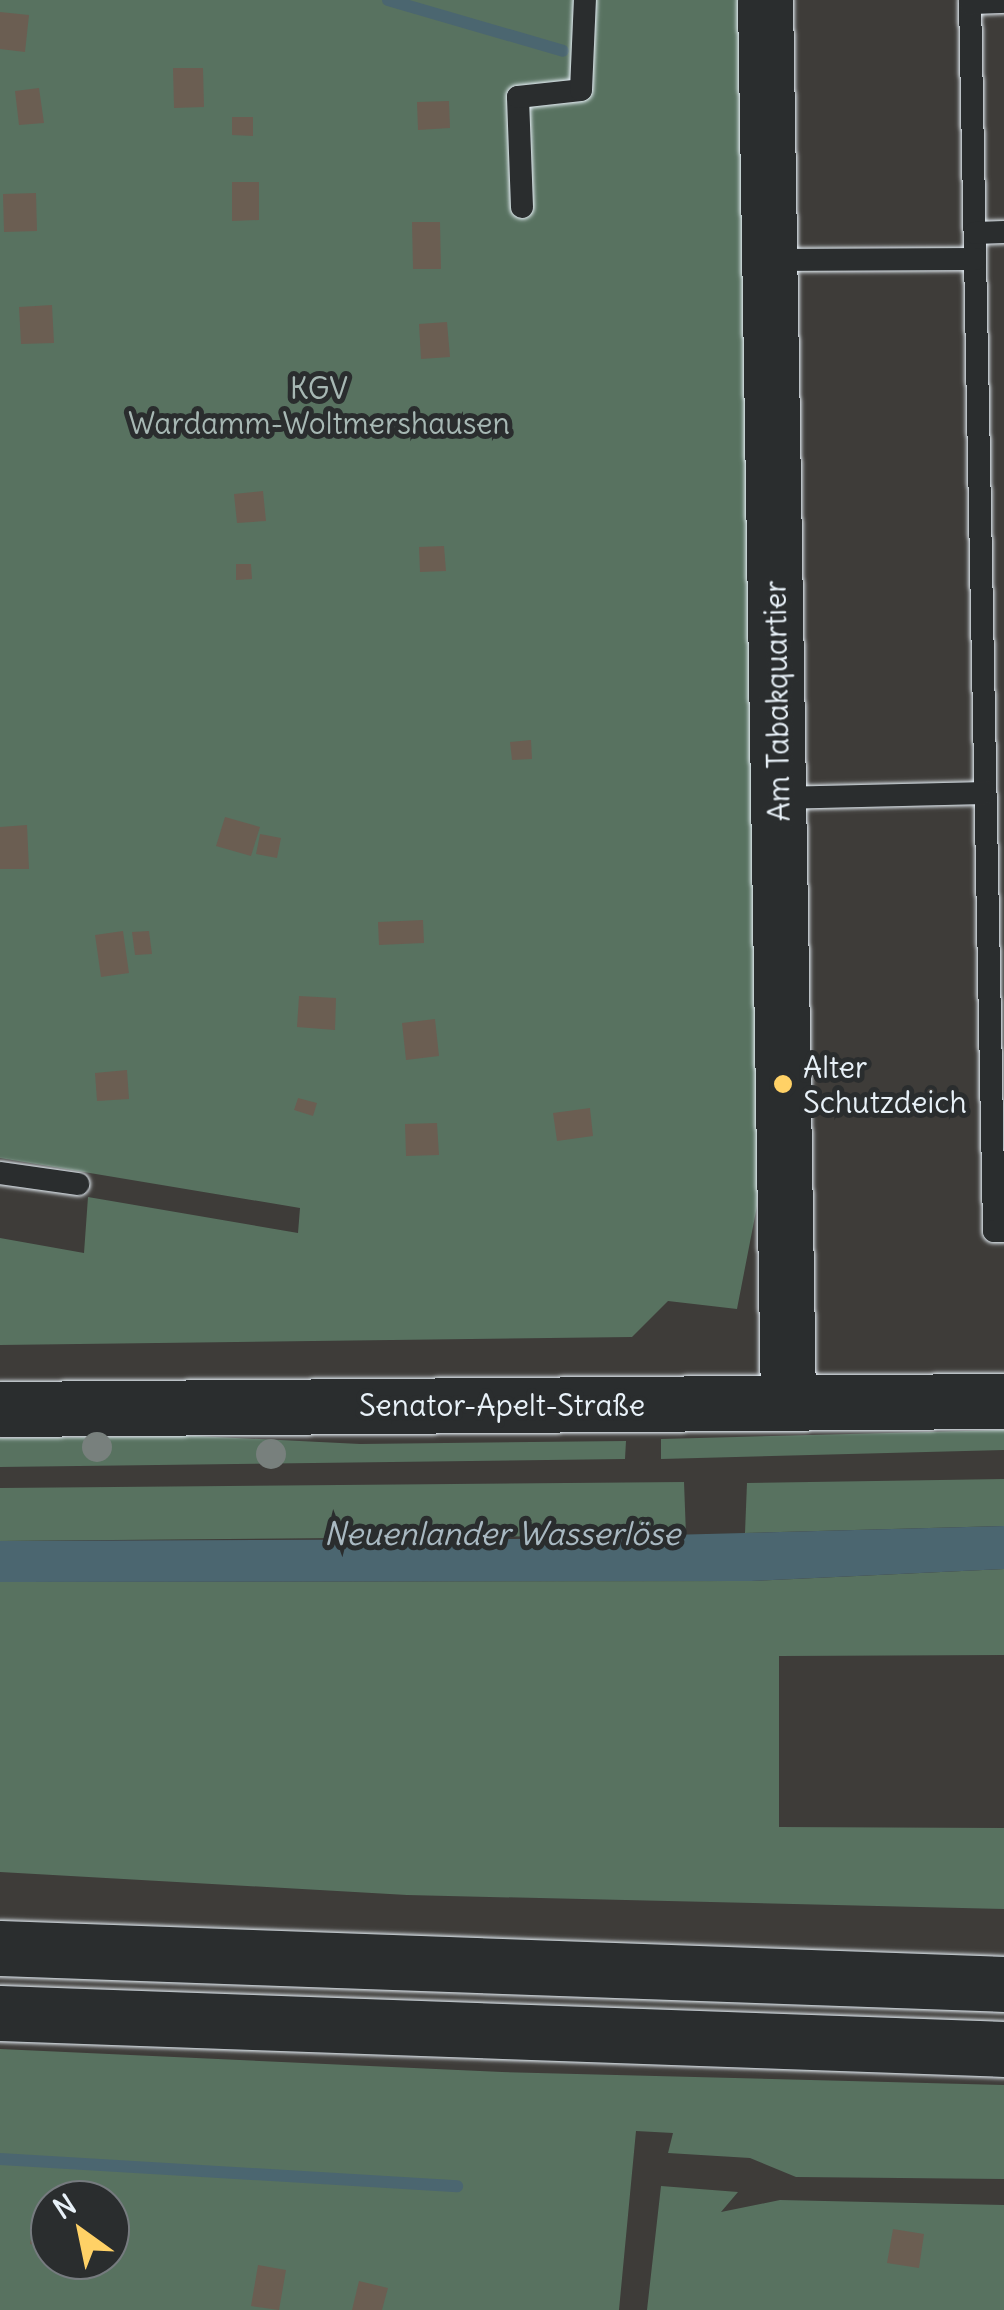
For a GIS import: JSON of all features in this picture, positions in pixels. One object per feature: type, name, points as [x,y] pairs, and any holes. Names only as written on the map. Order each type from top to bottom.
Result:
[{"type":"main road","name":"Am Tabakquartier","points":[[765,0],[788,1402]]},
{"type":"main road","name":"Senator-Apelt-Straße","points":[[0,1409],[1004,1401]]},
{"type":"main road","points":[[0,1948],[1004,1984]]},
{"type":"main road","points":[[0,2013],[1004,2050]]},
{"type":"lane","points":[[522,207],[518,97],[582,90],[585,0]]},
{"type":"lane","points":[[1004,2],[970,2],[979,447],[994,715],[986,794],[997,988],[994,1231],[1004,1231]]},
{"type":"lane","points":[[975,233],[1004,232]]},
{"type":"lane","points":[[770,260],[975,259]]},
{"type":"lane","points":[[979,447],[1004,446]]},
{"type":"lane","points":[[779,798],[986,794]]},
{"type":"lane","points":[[0,1172],[78,1184]]},
{"type":"green space","name":"KGV Wardamm-Woltmershausen","points":[[0,0],[743,0],[768,1016],[757,1206],[737,1309],[668,1301],[632,1337],[0,1345],[0,1238],[84,1253],[88,1197],[298,1233],[300,1208],[0,1158]]},
{"type":"green space","points":[[1004,1430],[1004,1450],[661,1459],[661,1439]]},
{"type":"green space","points":[[195,1436],[360,1444],[626,1441],[625,1459],[0,1467],[0,1438]]},
{"type":"green space","points":[[1004,1479],[1004,1526],[745,1533],[747,1483]]},
{"type":"green space","points":[[684,1482],[686,1535],[0,1541],[0,1488]]},
{"type":"green space","points":[[1004,1569],[1004,1655],[779,1656],[779,1827],[1004,1828],[1004,1909],[407,1895],[0,1872],[0,1582],[751,1581]]},
{"type":"green space","points":[[0,2049],[502,2072],[1004,2085],[1004,2179],[796,2177],[750,2158],[668,2153],[673,2133],[636,2131],[619,2310],[0,2310]]},
{"type":"green space","points":[[661,2186],[738,2192],[721,2212],[780,2200],[1004,2205],[1004,2310],[647,2310]]},
{"type":"water","points":[[1004,1526],[1004,1569],[751,1581],[0,1582],[0,1541],[515,1539]]},
{"type":"building","points":[[0,12],[29,15],[25,52],[0,49]]},
{"type":"building","points":[[173,68],[203,68],[204,107],[174,108]]},
{"type":"building","points":[[39,88],[44,123],[19,125],[15,91]]},
{"type":"building","points":[[449,101],[450,128],[418,130],[417,102]]},
{"type":"building","points":[[232,117],[253,117],[253,136],[232,135]]},
{"type":"building","points":[[232,182],[259,182],[259,220],[232,221]]},
{"type":"building","points":[[36,193],[37,231],[4,232],[3,194]]},
{"type":"building","points":[[412,222],[440,222],[441,269],[413,269]]},
{"type":"building","points":[[52,305],[54,343],[21,344],[19,307]]},
{"type":"building","points":[[447,322],[450,357],[421,359],[419,324]]},
{"type":"building","points":[[263,491],[266,521],[237,523],[234,494]]},
{"type":"building","points":[[444,546],[446,571],[420,572],[419,547]]},
{"type":"building","points":[[236,564],[251,564],[252,579],[236,580]]},
{"type":"building","points":[[531,740],[532,759],[512,760],[510,742]]},
{"type":"building","points":[[225,817],[260,827],[251,856],[216,846]]},
{"type":"building","points":[[27,825],[29,869],[0,869],[0,827]]},
{"type":"building","points":[[260,834],[281,838],[277,858],[256,854]]},
{"type":"building","points":[[423,920],[424,943],[379,945],[378,922]]},
{"type":"building","points":[[123,931],[129,973],[101,977],[95,935]]},
{"type":"building","points":[[149,931],[152,954],[135,955],[132,932]]},
{"type":"building","points":[[299,996],[336,998],[335,1030],[297,1027]]},
{"type":"building","points":[[435,1019],[439,1056],[406,1060],[402,1023]]},
{"type":"building","points":[[127,1070],[129,1099],[97,1101],[95,1073]]},
{"type":"building","points":[[298,1098],[317,1103],[313,1116],[294,1110]]},
{"type":"building","points":[[590,1108],[593,1136],[557,1141],[553,1113]]},
{"type":"building","points":[[437,1123],[439,1155],[406,1156],[405,1124]]},
{"type":"building","points":[[893,2229],[924,2234],[919,2268],[887,2263]]},
{"type":"building","points":[[258,2265],[286,2270],[279,2310],[251,2306]]},
{"type":"building","points":[[359,2281],[388,2288],[382,2310],[352,2310]]},
{"type":"waterway","points":[[388,0],[563,51]]},
{"type":"waterway","points":[[0,2159],[457,2186]]},
{"type":"place","name":"Alter Schutzdeich","points":[[783,1084]]},
{"type":"water label","name":"Neuenlander Wasserlöse","points":[[502,1534]]}]
